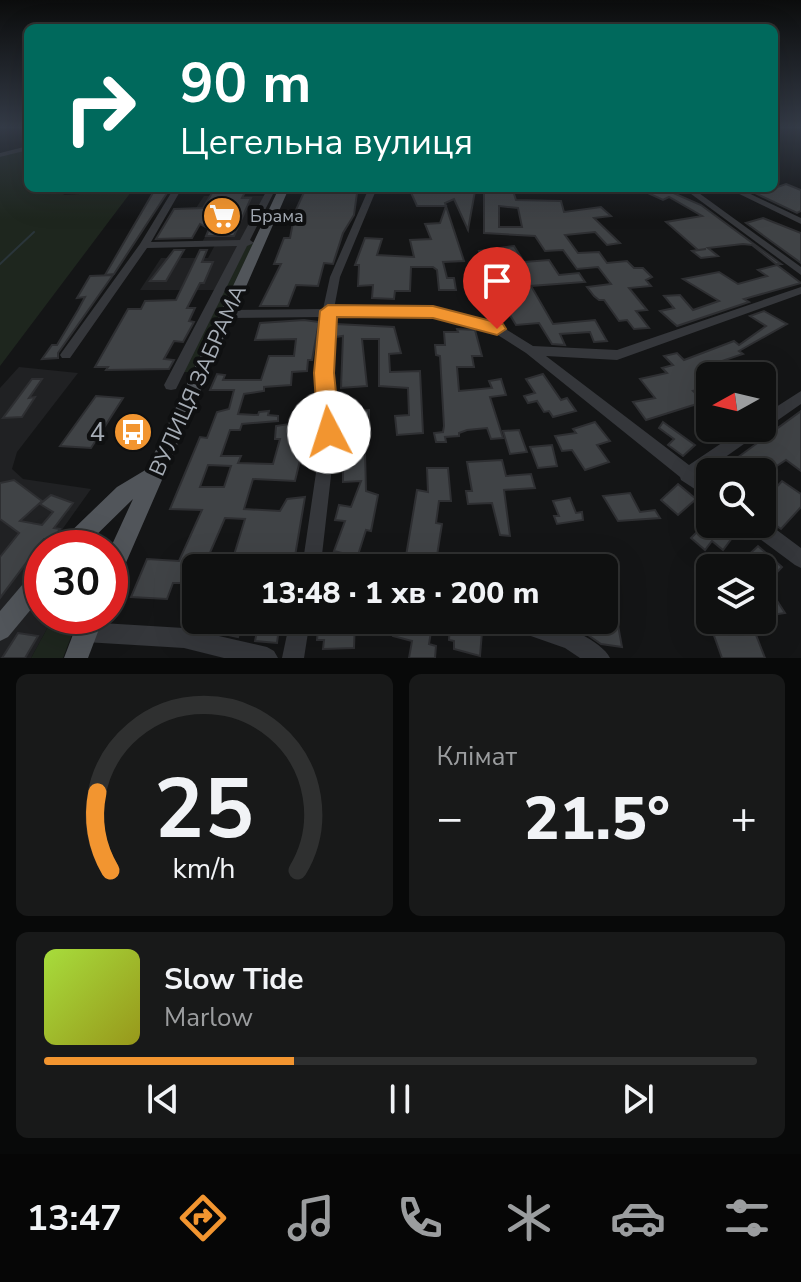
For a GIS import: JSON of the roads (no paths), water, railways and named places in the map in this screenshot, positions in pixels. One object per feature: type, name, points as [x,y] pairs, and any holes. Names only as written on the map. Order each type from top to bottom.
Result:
[{"type":"main road","name":"ВУЛИЦЯ ЗАБРАМА","points":[[128,533],[240,285],[251,243],[268,208],[281,192]]},
{"type":"main road","points":[[87,530],[124,494],[154,475]]},
{"type":"main road","points":[[0,629],[24,600]]},
{"type":"main road","points":[[76,658],[84,634]]},
{"type":"street","points":[[66,355],[144,245],[176,192]]},
{"type":"street","points":[[268,208],[271,192]]},
{"type":"street","points":[[313,554],[329,432],[324,373],[328,311],[335,277],[371,192]]},
{"type":"street","points":[[692,192],[801,272]]},
{"type":"street","points":[[739,192],[801,221]]},
{"type":"street","points":[[144,245],[251,243]]},
{"type":"street","points":[[171,385],[223,285],[251,243]]},
{"type":"street","points":[[223,285],[240,285]]},
{"type":"street","points":[[530,350],[617,355],[801,290]]},
{"type":"street","points":[[227,314],[433,312],[497,329],[530,350],[696,481]]},
{"type":"street","points":[[776,414],[801,397]]},
{"type":"street","points":[[687,475],[735,442]]},
{"type":"street","points":[[773,538],[801,559]]},
{"type":"street","points":[[128,630],[184,638],[267,658]]},
{"type":"street","points":[[293,658],[297,634]]},
{"type":"street","points":[[553,634],[571,640],[599,658]]},
{"type":"waterway","points":[[0,264],[34,232]]},
{"type":"place","name":"Брама","points":[[222,216]]},
{"type":"place","name":"4","points":[[133,432]]}]
